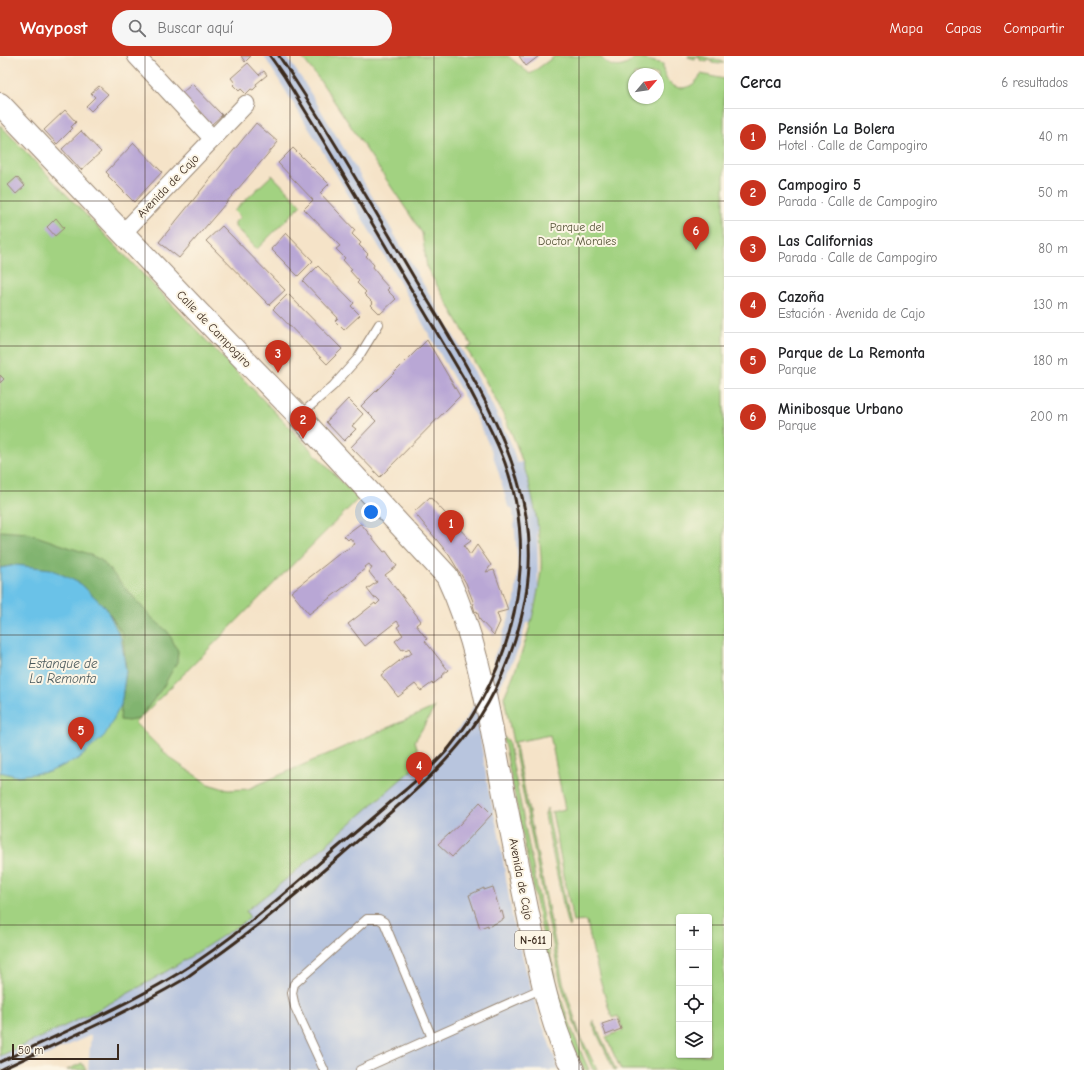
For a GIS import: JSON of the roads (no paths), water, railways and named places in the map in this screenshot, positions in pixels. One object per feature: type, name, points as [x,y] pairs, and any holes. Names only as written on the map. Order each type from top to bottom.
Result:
[{"type":"highway","name":"Calle de Campogiro","points":[[0,104],[123,233],[305,411],[447,576],[456,595],[468,629],[483,684]]},
{"type":"highway","name":"Avenida de Cajo","points":[[483,684],[539,970],[555,1030],[573,1070]]},
{"type":"street","points":[[136,56],[213,139]]},
{"type":"street","name":"Avenida de Cajo","points":[[123,233],[246,104]]},
{"type":"lane","points":[[305,411],[333,386],[358,358],[379,324]]},
{"type":"lane","points":[[324,1070],[295,1007],[292,993],[294,984],[367,919],[379,919],[384,922],[432,1038]]},
{"type":"lane","points":[[360,1070],[544,988]]},
{"type":"water","name":"Estanque de La Remonta","points":[[16,565],[51,569],[81,584],[106,608],[121,638],[126,671],[121,705],[105,735],[80,758],[49,772],[16,776],[0,772],[0,568]]},
{"type":"railway","points":[[0,1062],[135,998],[179,973],[200,959],[261,913],[416,781],[444,754],[471,717],[490,684],[504,649],[514,613],[520,575],[520,538],[515,500],[505,463],[497,442],[466,382],[314,125],[270,56]]},
{"type":"railway","points":[[0,1070],[114,1016],[181,981],[246,934],[293,896],[427,780],[453,752],[472,728],[489,701],[515,642],[523,610],[528,578],[529,546],[526,516],[519,484],[508,453],[480,391],[463,361],[347,164],[279,56]]},
{"type":"place","name":"Minibosque Urbano","points":[[696,250]]},
{"type":"place","name":"Las Californias","points":[[278,373]]},
{"type":"place","name":"Campogiro 5","points":[[303,439]]},
{"type":"place","name":"Pensión La Bolera","points":[[451,543]]},
{"type":"place","name":"Parque de La Remonta","points":[[81,750]]},
{"type":"place","name":"Cazoña","points":[[419,785]]},
{"type":"park label","name":"Parque del Doctor Morales","points":[[577,234]]}]
